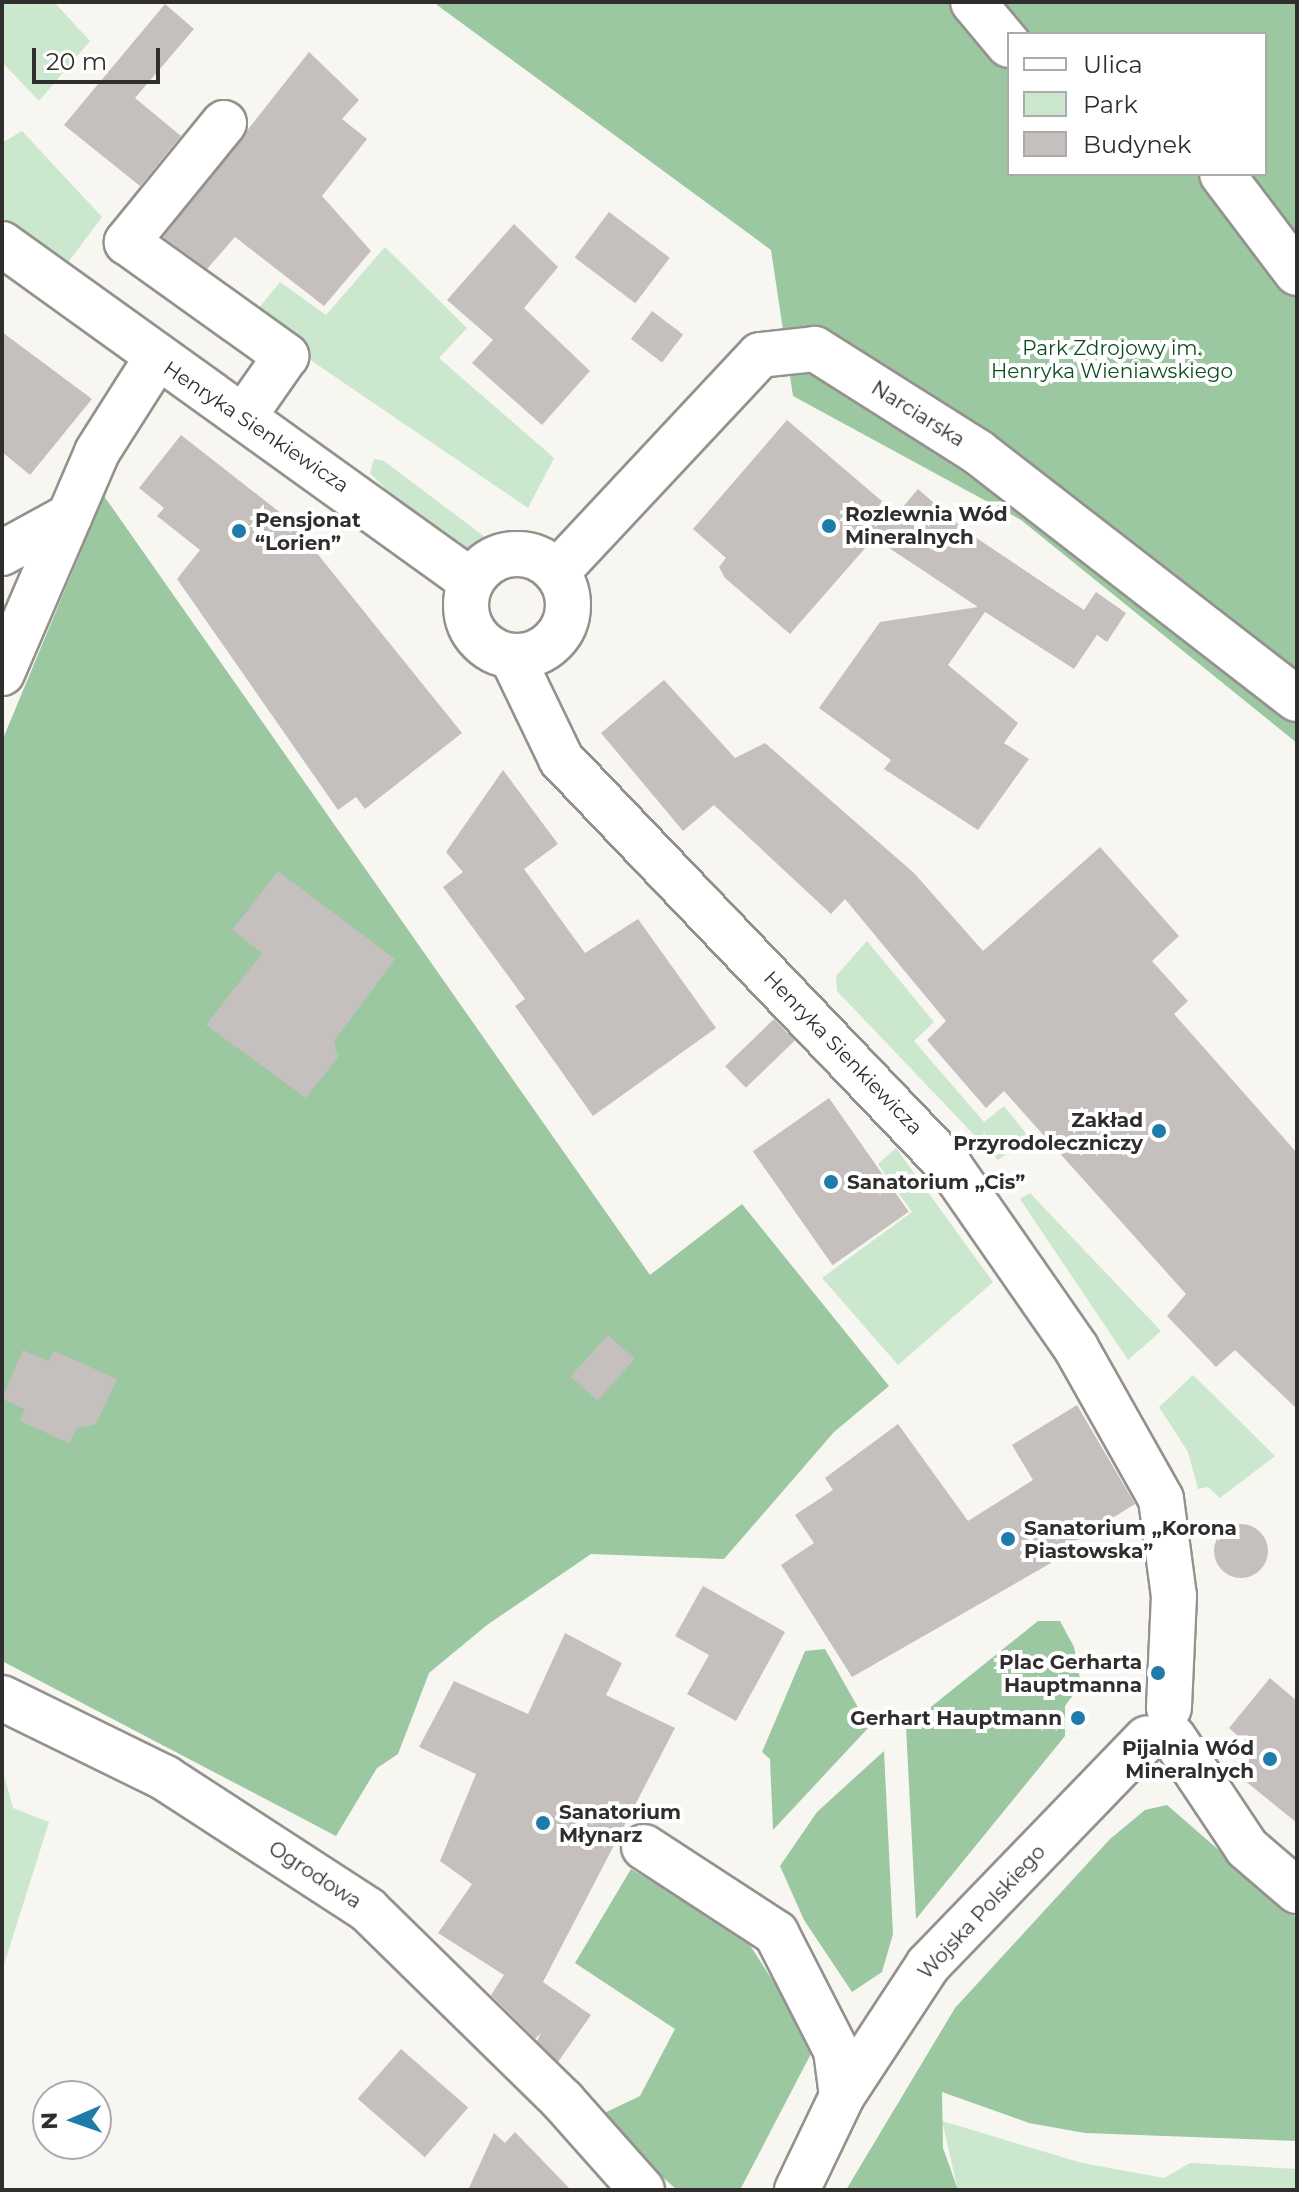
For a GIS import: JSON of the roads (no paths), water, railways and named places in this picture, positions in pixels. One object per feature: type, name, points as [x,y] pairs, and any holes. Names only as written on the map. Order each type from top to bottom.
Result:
[{"type":"street","points":[[973,2],[1007,43]]},
{"type":"street","points":[[224,123],[127,242],[286,356],[244,416]]},
{"type":"street","points":[[1224,176],[1297,273]]},
{"type":"street","name":"Henryka Sienkiewicza","points":[[2,244],[156,359],[244,416],[471,581]]},
{"type":"street","name":"Narciarska","points":[[557,572],[760,355],[815,349],[978,452],[1297,699]]},
{"type":"street","name":"Henryka Sienkiewicza","points":[[2,673],[97,452],[156,359]]},
{"type":"street","points":[[2,553],[70,516]]},
{"type":"street","points":[[521,553],[557,572],[567,590],[563,629],[533,655],[512,657],[485,645],[467,621],[471,581],[484,565],[521,553]]},
{"type":"street","name":"Henryka Sienkiewicza","points":[[512,657],[561,759],[951,1168],[1076,1348],[1161,1499],[1174,1596],[1163,1728]]},
{"type":"street","name":"Ogrodowa","points":[[2,1698],[165,1778],[368,1910],[563,2101],[642,2190]]},
{"type":"street","points":[[1163,1728],[1247,1848],[1297,1891]]},
{"type":"street","name":"Wojska Polskiego","points":[[797,2190],[842,2096],[928,1965],[1163,1728]]},
{"type":"street","points":[[644,1847],[776,1933],[836,2050],[842,2096]]},
{"type":"place","name":"Rozlewnia Wód Mineralnych","points":[[829,526]]},
{"type":"place","name":"Pensjonat “Lorien”","points":[[239,531]]},
{"type":"place","name":"Zakład Przyrodoleczniczy","points":[[1159,1131]]},
{"type":"place","name":"Sanatorium „Cis”","points":[[831,1182]]},
{"type":"place","name":"Sanatorium „Korona Piastowska”","points":[[1008,1539]]},
{"type":"place","name":"Plac Gerharta Hauptmanna","points":[[1158,1673]]},
{"type":"place","name":"Gerhart Hauptmann","points":[[1078,1718]]},
{"type":"place","name":"Pijalnia Wód Mineralnych","points":[[1270,1759]]},
{"type":"place","name":"Sanatorium Młynarz","points":[[543,1823]]},
{"type":"park label","name":"Park Zdrojowy im. Henryka Wieniawskiego","points":[[1112,360]]}]
